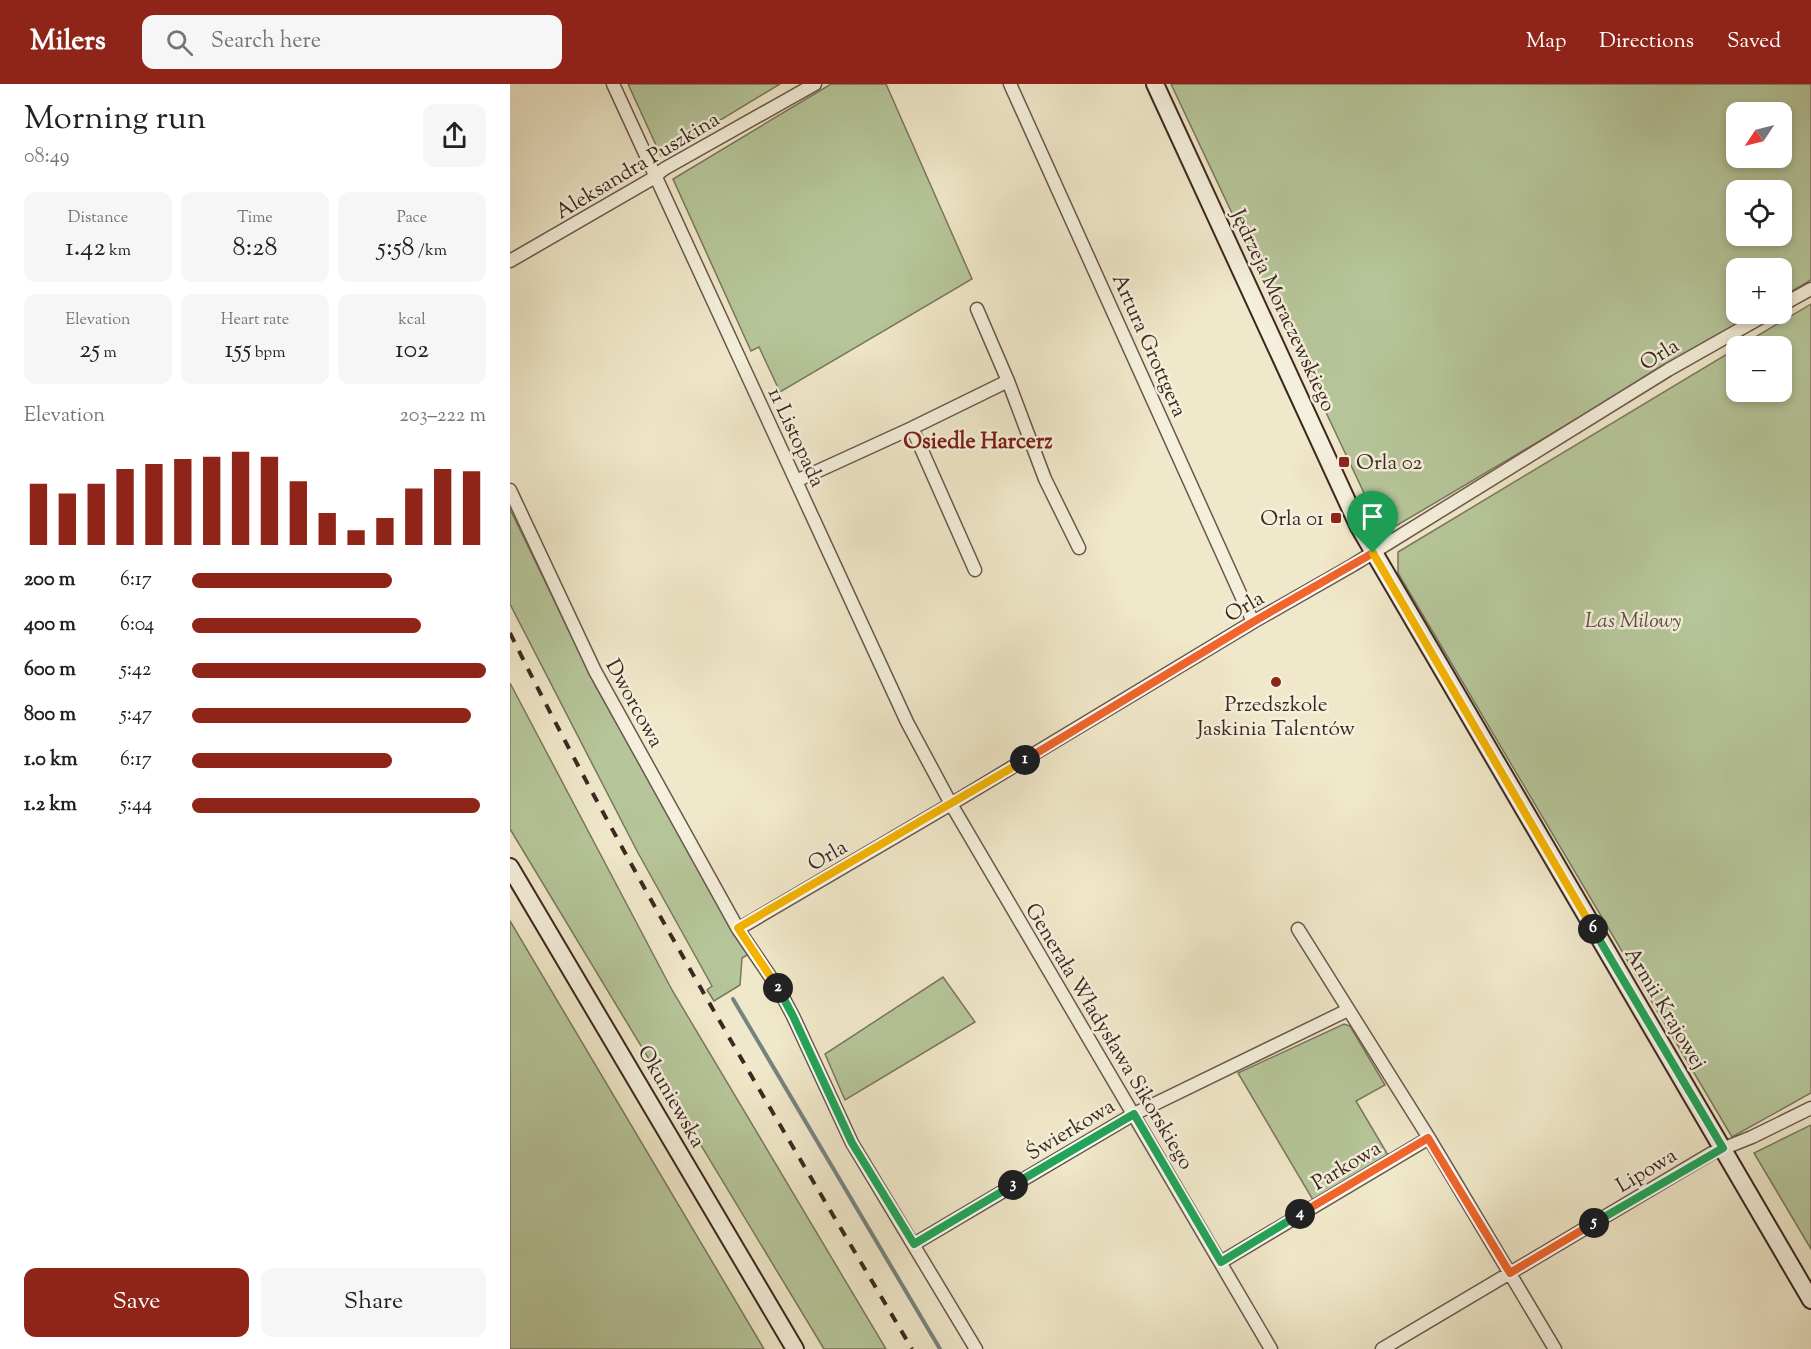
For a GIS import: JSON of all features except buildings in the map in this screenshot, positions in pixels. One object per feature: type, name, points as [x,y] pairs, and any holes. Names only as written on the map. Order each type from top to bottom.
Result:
[{"type":"street","name":"11 Listopada","points":[[613,84],[907,722],[951,804]]},
{"type":"street","name":"Aleksandra Puszkina","points":[[510,261],[815,84]]},
{"type":"street","name":"Artura Grottgera","points":[[1010,84],[1253,622]]},
{"type":"street","name":"Jędrzeja Moraczewskiego","points":[[1155,84],[1342,491],[1373,553]]},
{"type":"street","points":[[1792,299],[1811,289]]},
{"type":"street","points":[[977,309],[1008,381],[1045,479],[1079,548]]},
{"type":"street","name":"Orla","points":[[738,928],[1373,553],[1668,370],[1749,324]]},
{"type":"street","points":[[796,481],[1008,381]]},
{"type":"street","points":[[912,428],[975,570]]},
{"type":"street","name":"Dworcowa","points":[[510,490],[595,671],[738,928],[778,988],[852,1143],[976,1349]]},
{"type":"street","name":"Armii Krajowej","points":[[1373,553],[1811,1300]]},
{"type":"street","name":"Generała Władysława Sikorskiego","points":[[951,804],[1271,1349]]},
{"type":"street","name":"Okuniewska","points":[[510,867],[795,1349]]},
{"type":"street","points":[[1298,929],[1428,1138],[1555,1349]]},
{"type":"street","name":"Świerkowa","points":[[914,1244],[1134,1114],[1348,1010]]},
{"type":"street","name":"Lipowa","points":[[1382,1349],[1723,1148],[1752,1137],[1811,1108]]},
{"type":"street","name":"Parkowa","points":[[1221,1262],[1428,1138]]},
{"type":"green space","points":[[628,84],[780,84],[661,156]]},
{"type":"green space","points":[[831,84],[886,84],[972,279],[780,392],[759,347],[751,351],[673,179]]},
{"type":"green space","points":[[1171,84],[1811,84],[1811,280],[1792,291],[1792,258],[1726,258],[1726,324],[1737,324],[1384,533]]},
{"type":"green space","name":"Las Milowy","points":[[1811,304],[1811,1093],[1732,1137],[1398,573],[1398,552],[1726,355],[1726,402],[1792,402],[1792,336],[1757,336],[1777,324],[1792,324],[1792,315]]},
{"type":"green space","points":[[510,509],[596,687],[749,954],[742,958],[740,985],[714,1001],[707,990],[712,986],[637,851],[510,604]]},
{"type":"green space","points":[[510,683],[672,990],[886,1349],[824,1349],[510,829]]},
{"type":"green space","points":[[510,921],[764,1349],[510,1349]]},
{"type":"green space","points":[[943,977],[975,1022],[845,1100],[825,1054]]},
{"type":"green space","points":[[1344,1024],[1350,1026],[1385,1085],[1356,1101],[1388,1155],[1313,1200],[1238,1073]]},
{"type":"green space","points":[[1811,1125],[1811,1249],[1754,1153]]},
{"type":"waterway","points":[[733,999],[940,1349]]},
{"type":"railway","points":[[510,633],[654,905],[912,1349]]},
{"type":"place","name":"Orla 02","points":[[1344,462]]},
{"type":"place","name":"Orla 01","points":[[1336,518]]},
{"type":"place","name":"Przedszkole Jaskinia Talentów","points":[[1276,682]]},
{"type":"district","name":"Osiedle Harcerz","points":[[978,440]]},
{"type":"route","points":[[1373,553],[1723,1148],[1510,1273],[1428,1138],[1221,1262],[1134,1114],[914,1244],[852,1143],[778,988],[738,928],[1373,553]]}]
